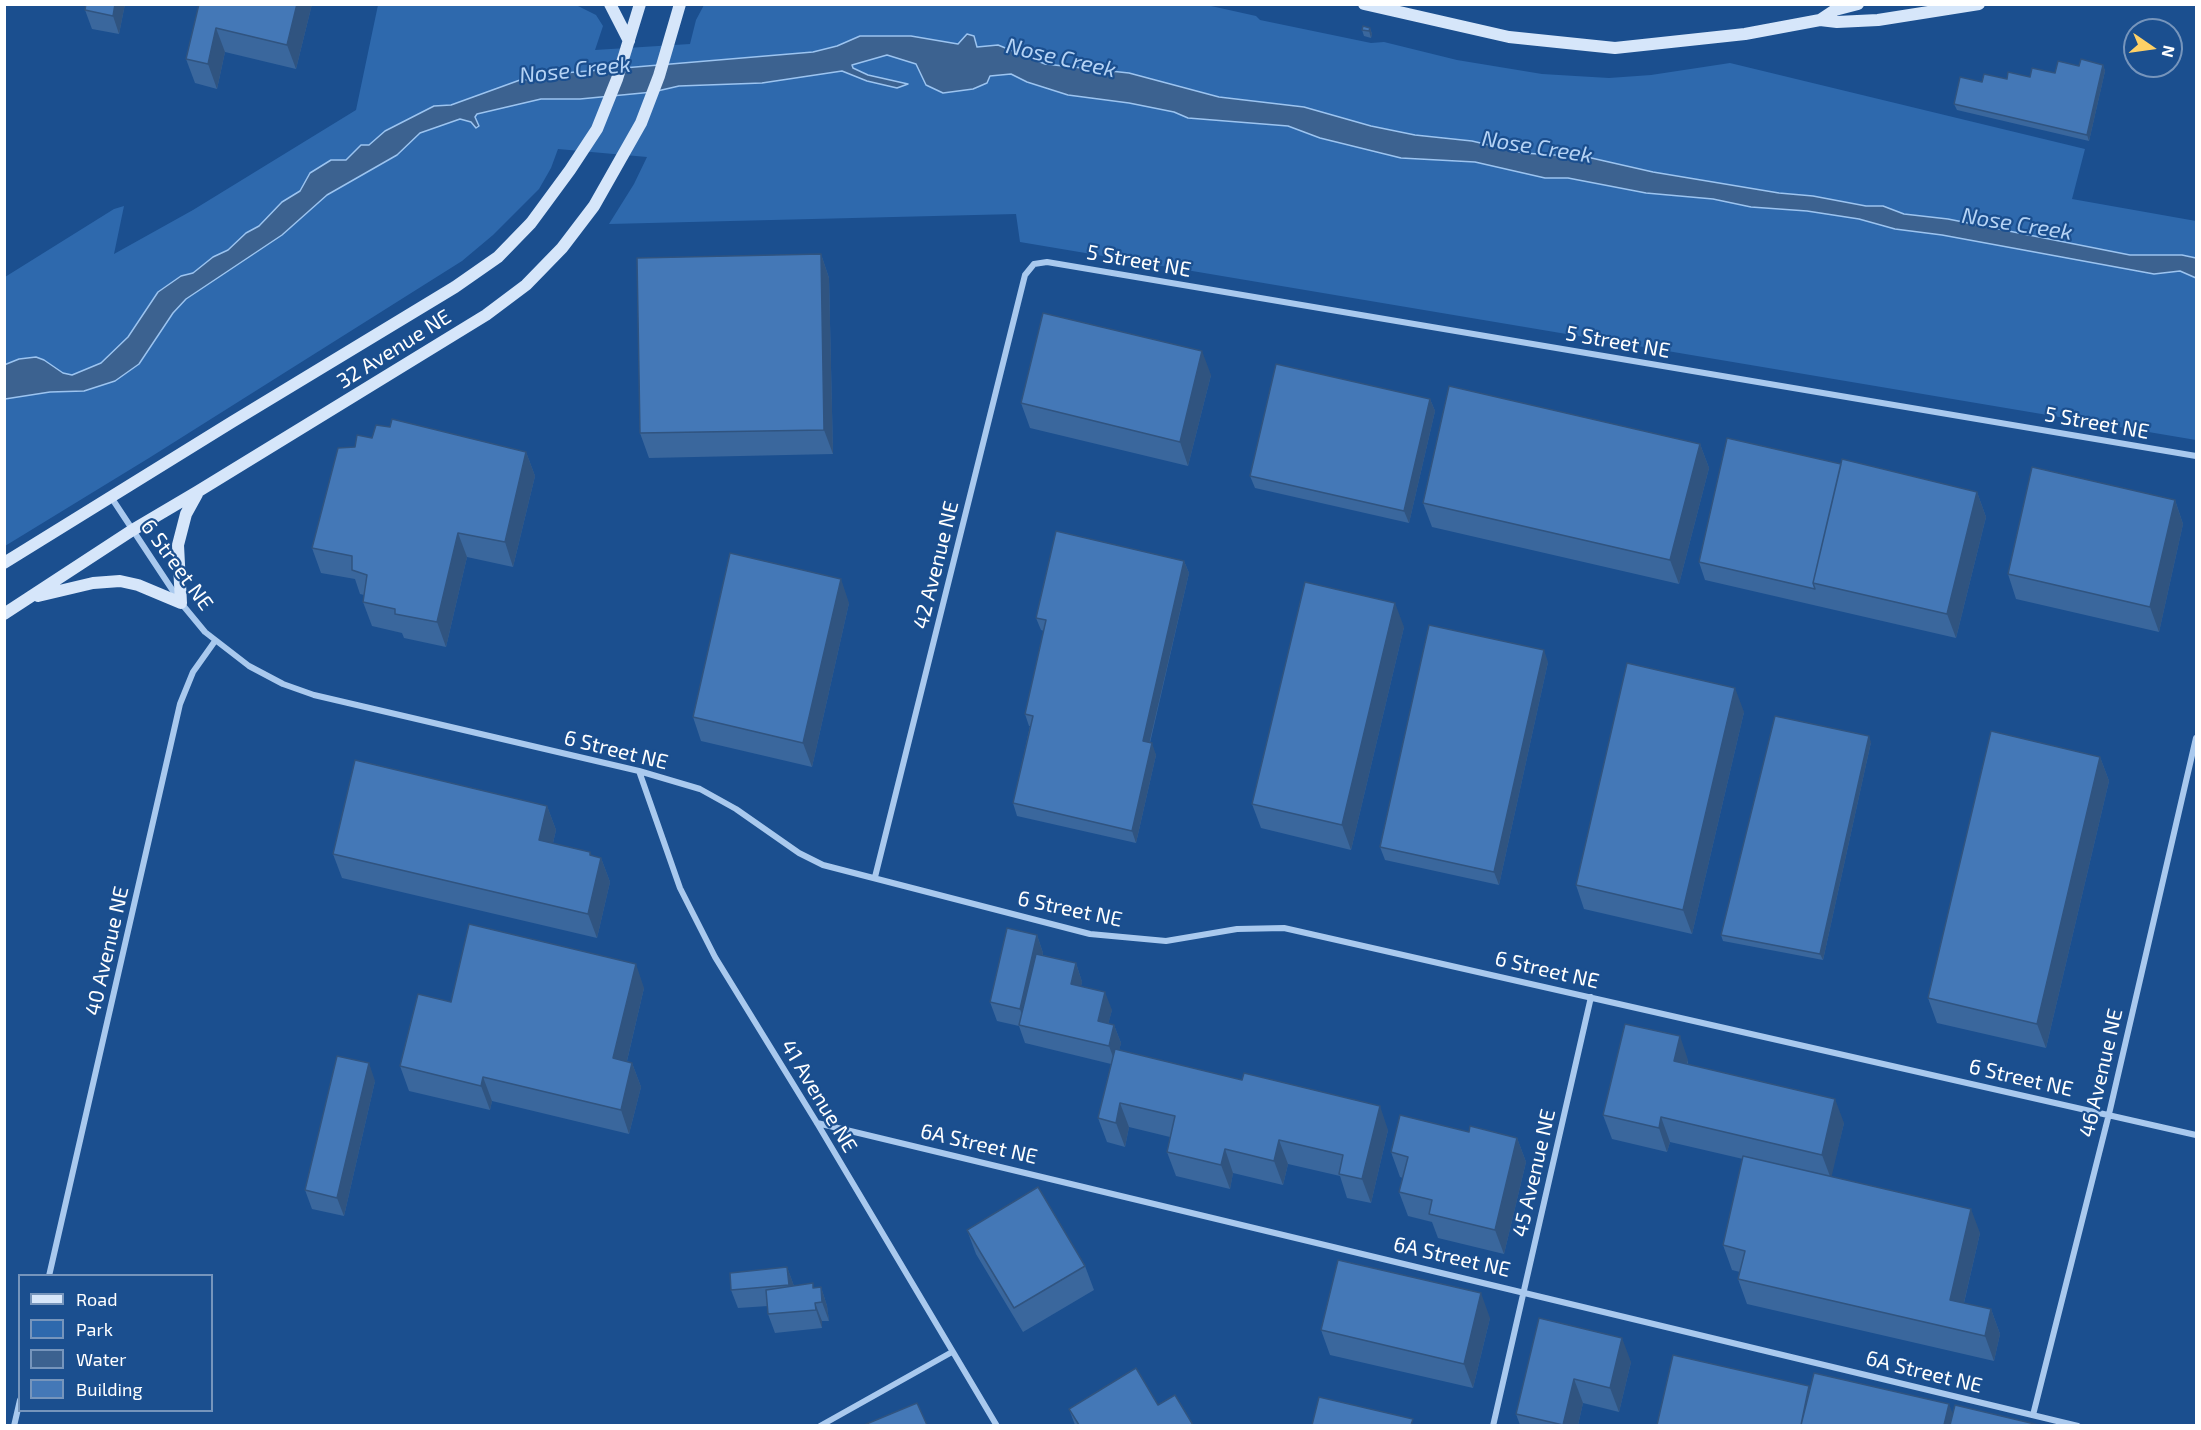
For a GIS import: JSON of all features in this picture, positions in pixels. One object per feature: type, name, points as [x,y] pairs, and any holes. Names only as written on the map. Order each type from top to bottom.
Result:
[{"type":"main road","points":[[610,4],[629,41]]},
{"type":"main road","name":"32 Avenue NE","points":[[4,563],[455,287],[498,256],[531,223],[597,129],[617,79],[640,4]]},
{"type":"main road","name":"32 Avenue NE","points":[[4,614],[131,531],[486,315],[526,285],[562,248],[594,206],[641,123],[680,4]]},
{"type":"main road","points":[[1364,4],[1509,37],[1615,48],[1745,34],[1820,20],[1837,22],[1878,20],[1978,4]]},
{"type":"main road","points":[[1820,20],[1834,10],[1858,4]]},
{"type":"main road","points":[[28,599],[93,582],[120,581],[138,585],[181,603],[178,545],[186,514],[197,492]]},
{"type":"street","name":"5 Street NE","points":[[1034,264],[1047,262],[2196,456]]},
{"type":"street","name":"42 Avenue NE","points":[[875,877],[1025,275],[1034,264]]},
{"type":"street","name":"6 Street NE","points":[[111,497],[131,531],[181,603],[215,641],[249,666],[283,684],[314,695],[639,771],[708,792],[799,853],[823,865],[1090,934],[1166,941],[1237,929],[1284,928],[2196,1135]]},
{"type":"street","name":"40 Avenue NE","points":[[49,1274],[180,704],[193,672],[215,641]]},
{"type":"street","name":"46 Avenue NE","points":[[2033,1415],[2109,1114],[2196,738]]},
{"type":"street","name":"41 Avenue NE","points":[[639,771],[680,888],[715,957],[997,1425]]},
{"type":"street","name":"45 Avenue NE","points":[[1492,1425],[1591,997]]},
{"type":"street","name":"6A Street NE","points":[[817,1123],[2078,1425]]},
{"type":"street","points":[[820,1425],[952,1352]]},
{"type":"street","points":[[14,1425],[18,1408]]},
{"type":"green space","points":[[1202,4],[1256,16],[1260,20],[1371,43],[1384,42],[1457,60],[1542,74],[1609,78],[1651,75],[1730,63],[2085,149],[2072,199],[2196,221],[2196,440],[1020,242],[1016,214],[609,224],[634,184],[647,157],[558,149],[551,168],[539,189],[493,235],[462,261],[5,546],[5,277],[114,209],[124,206],[114,254],[193,210],[356,110],[378,5],[576,5],[596,15],[603,26],[595,50],[690,44],[696,20],[704,5]]},
{"type":"water","points":[[967,34],[974,36],[977,47],[998,45],[1045,64],[1129,73],[1219,97],[1304,107],[1371,126],[1415,135],[1472,141],[1523,153],[1587,157],[1653,172],[1779,193],[1813,196],[1866,206],[1883,206],[1904,214],[1948,219],[2130,255],[2182,255],[2196,258],[2196,278],[2180,271],[2154,274],[1942,235],[1895,229],[1859,219],[1807,211],[1751,207],[1713,199],[1646,193],[1568,178],[1545,178],[1475,162],[1401,158],[1320,138],[1288,126],[1188,118],[1174,112],[1129,103],[1068,95],[1027,82],[1011,74],[990,76],[987,83],[973,89],[943,93],[926,85],[916,64],[887,55],[852,65],[853,68],[868,75],[908,84],[897,88],[867,81],[842,71],[762,83],[679,86],[653,92],[580,99],[541,99],[477,114],[475,117],[479,126],[476,128],[471,122],[460,119],[420,133],[397,155],[327,195],[282,235],[186,299],[173,313],[139,364],[115,381],[84,391],[50,392],[5,399],[4,365],[19,359],[36,357],[63,373],[72,375],[101,363],[128,337],[158,292],[181,276],[193,273],[213,257],[228,250],[246,233],[259,226],[282,202],[300,191],[310,173],[331,160],[346,160],[361,145],[369,145],[385,131],[434,106],[451,105],[520,80],[540,79],[564,73],[813,52],[837,46],[860,36],[911,36],[958,44]]},
{"type":"building","points":[[86,4],[115,4],[113,16],[85,10]]},
{"type":"building","points":[[199,4],[297,4],[287,45],[216,28],[208,64],[186,59]]},
{"type":"building","points":[[1363,26],[1370,28],[1369,31],[1362,30]]},
{"type":"building","points":[[2081,59],[2103,65],[2087,135],[1954,104],[1960,77],[1982,82],[1984,74],[2007,79],[2008,72],[2030,77],[2032,68],[2055,73],[2058,61],[2079,66]]},
{"type":"building","points":[[821,254],[824,430],[640,433],[637,258]]},
{"type":"building","points":[[1043,313],[1202,351],[1180,442],[1021,403]]},
{"type":"building","points":[[1276,364],[1430,399],[1404,511],[1250,476]]},
{"type":"building","points":[[1449,386],[1700,444],[1670,560],[1423,503]]},
{"type":"building","points":[[392,419],[526,452],[505,542],[458,533],[437,622],[395,614],[395,609],[363,602],[367,575],[352,570],[352,556],[312,548],[338,448],[355,447],[357,435],[372,438],[376,425],[390,427]]},
{"type":"building","points":[[1727,438],[1841,464],[1813,583],[1815,589],[1699,562]]},
{"type":"building","points":[[1842,459],[1977,492],[1947,614],[1813,583]]},
{"type":"building","points":[[2032,467],[2175,500],[2150,607],[2008,574]]},
{"type":"building","points":[[1056,531],[1184,561],[1143,741],[1152,743],[1132,831],[1013,803],[1033,716],[1025,714],[1046,620],[1036,618]]},
{"type":"building","points":[[730,553],[841,579],[803,743],[693,717]]},
{"type":"building","points":[[1305,582],[1395,603],[1342,825],[1252,804]]},
{"type":"building","points":[[1429,625],[1544,650],[1494,872],[1380,847]]},
{"type":"building","points":[[1627,663],[1735,688],[1683,910],[1576,885]]},
{"type":"building","points":[[1775,716],[1869,736],[1820,954],[1721,935]]},
{"type":"building","points":[[1991,731],[2100,757],[2037,1024],[1928,998]]},
{"type":"building","points":[[355,760],[547,806],[539,840],[590,852],[590,855],[601,858],[588,914],[333,854]]},
{"type":"building","points":[[469,924],[636,964],[613,1058],[632,1063],[621,1110],[483,1077],[481,1086],[400,1066],[418,994],[451,1002]]},
{"type":"building","points":[[1007,928],[1037,935],[1020,1009],[990,1002]]},
{"type":"building","points":[[1036,954],[1076,963],[1071,984],[1105,992],[1098,1021],[1114,1025],[1109,1046],[1019,1025]]},
{"type":"building","points":[[1625,1024],[1680,1036],[1674,1061],[1835,1099],[1822,1155],[1661,1117],[1659,1128],[1603,1115]]},
{"type":"building","points":[[1115,1049],[1242,1080],[1244,1073],[1380,1106],[1362,1179],[1339,1174],[1343,1155],[1279,1140],[1274,1161],[1225,1149],[1221,1165],[1167,1152],[1175,1116],[1120,1103],[1116,1123],[1098,1118]]},
{"type":"building","points":[[337,1056],[369,1063],[337,1198],[305,1190]]},
{"type":"building","points":[[1400,1115],[1469,1132],[1470,1126],[1517,1138],[1495,1230],[1429,1214],[1432,1200],[1399,1192],[1408,1157],[1391,1152]]},
{"type":"building","points":[[1743,1156],[1971,1209],[1950,1300],[1991,1309],[1985,1336],[1738,1279],[1745,1251],[1723,1245]]},
{"type":"building","points":[[1038,1187],[1085,1266],[1014,1308],[967,1230]]},
{"type":"building","points":[[1338,1260],[1481,1293],[1464,1364],[1321,1330]]},
{"type":"building","points":[[787,1267],[789,1285],[731,1290],[730,1273]]},
{"type":"building","points":[[813,1283],[813,1288],[821,1287],[822,1302],[815,1303],[816,1310],[768,1314],[766,1290]]},
{"type":"building","points":[[1539,1318],[1622,1338],[1610,1388],[1574,1379],[1563,1425],[1516,1414]]},
{"type":"building","points":[[1673,1355],[1809,1386],[1801,1425],[1657,1425]]},
{"type":"building","points":[[1136,1368],[1158,1405],[1175,1395],[1193,1425],[1079,1425],[1069,1409]]},
{"type":"building","points":[[1814,1373],[1949,1404],[1944,1425],[1801,1425]]},
{"type":"building","points":[[1319,1397],[1413,1419],[1411,1425],[1312,1425]]},
{"type":"building","points":[[917,1403],[927,1425],[864,1425]]},
{"type":"building","points":[[1955,1405],[2039,1425],[1950,1425]]},
{"type":"water label","name":"Nose Creek","points":[[1061,58]]},
{"type":"water label","name":"Nose Creek","points":[[575,70]]},
{"type":"water label","name":"Nose Creek","points":[[1537,147]]},
{"type":"water label","name":"Nose Creek","points":[[2017,224]]}]
